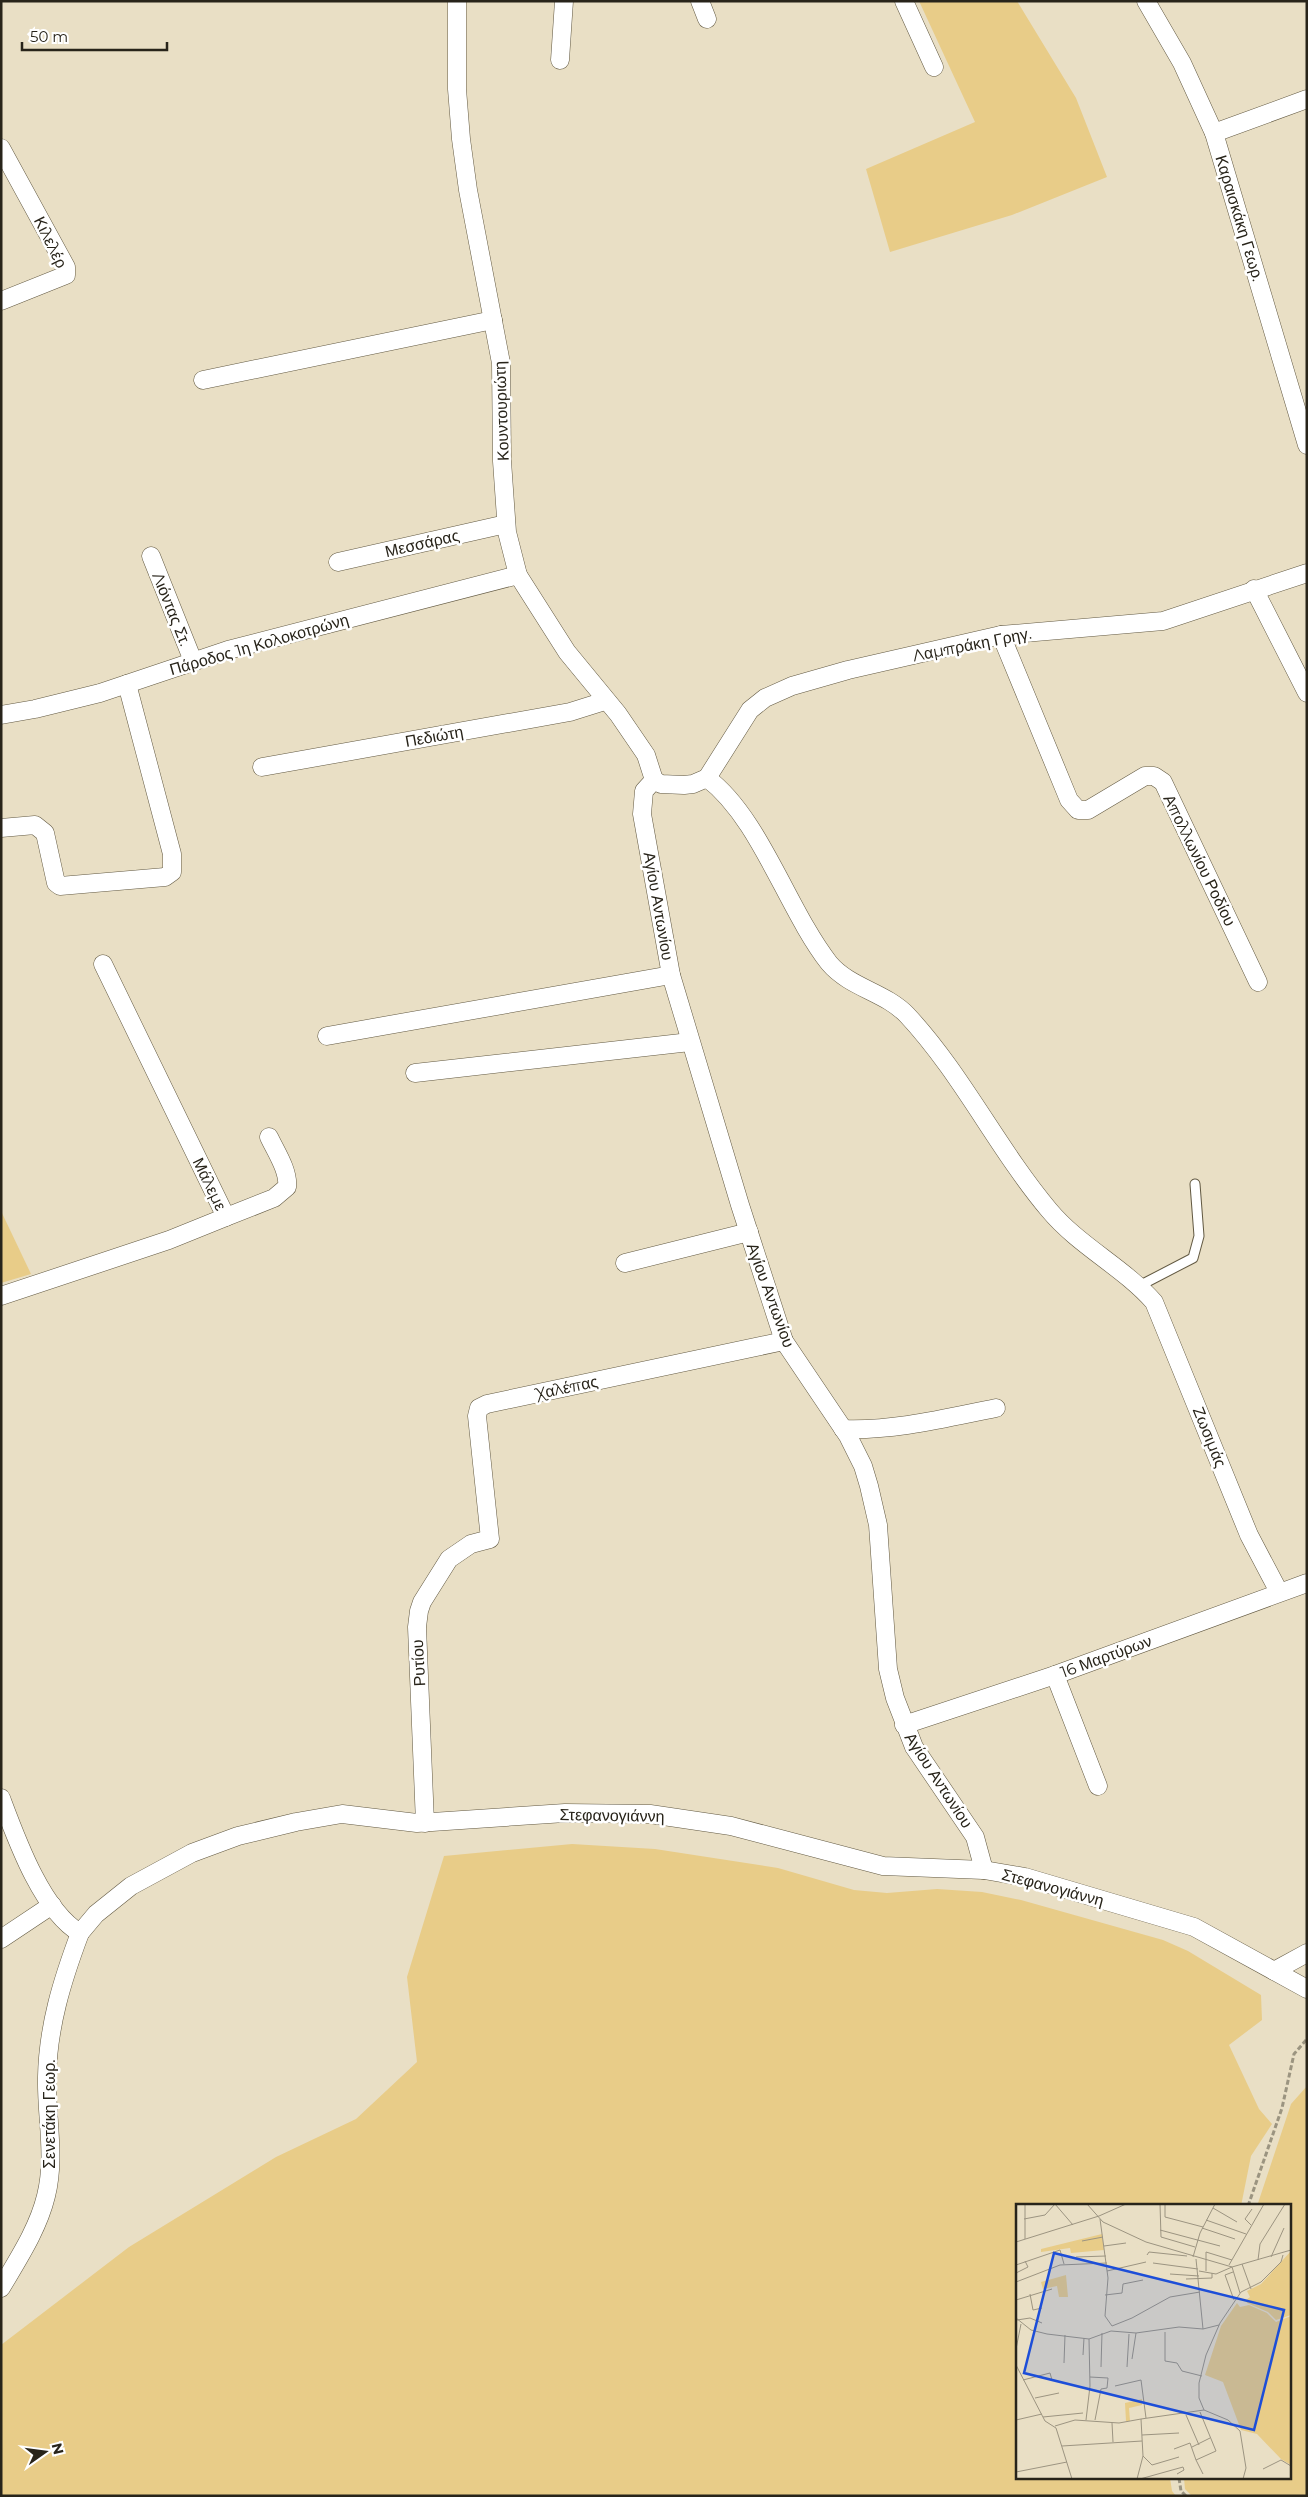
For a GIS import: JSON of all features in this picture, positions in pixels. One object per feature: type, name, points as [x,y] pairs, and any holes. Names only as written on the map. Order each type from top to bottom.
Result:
[{"type":"street","name":"Κουντουριώτη","points":[[457,1],[457,89],[461,139],[468,190],[493,320],[502,383],[502,461],[506,524],[518,575],[567,652],[605,701],[618,714],[646,755],[654,780]]},
{"type":"street","points":[[560,60],[564,1]]},
{"type":"street","points":[[700,1],[707,19]]},
{"type":"street","points":[[904,1],[934,67]]},
{"type":"street","name":"Καραισκάκη Γεωρ.","points":[[1146,1],[1182,63],[1214,133],[1307,445]]},
{"type":"street","points":[[1214,133],[1307,99]]},
{"type":"street","name":"Κιλελέρ","points":[[1,148],[66,267],[66,275],[1,301]]},
{"type":"street","points":[[203,380],[493,320]]},
{"type":"street","name":"Μεσσάρας","points":[[338,562],[506,524]]},
{"type":"street","name":"Λιόντας Στ.","points":[[151,556],[193,661]]},
{"type":"street","name":"Λαμπράκη Γρηγ.","points":[[707,778],[750,710],[769,696],[833,674],[1001,635],[1163,621],[1224,603],[1254,589],[1307,573]]},
{"type":"street","name":"Πάροδος 1η Κολοκοτρώνη","points":[[1,715],[51,706],[127,684],[249,644],[518,575]]},
{"type":"street","points":[[1254,589],[1307,693]]},
{"type":"street","name":"Απολλωνίου Ροδίου","points":[[1001,635],[1068,800],[1078,810],[1088,810],[1144,776],[1154,776],[1163,782],[1258,982]]},
{"type":"street","points":[[1,828],[36,826],[45,834],[56,883],[60,886],[169,876],[174,868],[171,848],[127,684]]},
{"type":"street","name":"Πεδιώτη","points":[[262,767],[570,712],[605,701]]},
{"type":"street","points":[[654,780],[661,784],[684,785],[693,784],[707,778]]},
{"type":"street","name":"Ζωσιμάς","points":[[707,778],[727,796],[755,836],[798,915],[835,969],[849,981],[904,1012],[931,1041],[1012,1162],[1050,1212],[1073,1234],[1139,1286],[1154,1302],[1161,1314],[1250,1535],[1279,1592]]},
{"type":"street","name":"Αγίου Αντωνίου","points":[[654,780],[644,791],[642,814],[671,975],[690,1042],[784,1341],[843,1429],[863,1466],[876,1512],[880,1543],[888,1669],[904,1725],[914,1747],[976,1837],[984,1870]]},
{"type":"street","name":"Μάλεμε","points":[[1,1296],[143,1249],[226,1217],[103,964]]},
{"type":"street","points":[[327,1036],[671,975]]},
{"type":"street","points":[[416,1073],[690,1042]]},
{"type":"street","points":[[226,1217],[274,1198],[287,1187],[288,1180],[269,1137]]},
{"type":"street","points":[[625,1263],[749,1232]]},
{"type":"street","name":"Χαλέπας","points":[[490,1539],[477,1416],[480,1408],[487,1404],[784,1341]]},
{"type":"street","points":[[843,1429],[866,1430],[894,1427],[996,1408]]},
{"type":"street","name":"Ρυτίου","points":[[426,1823],[417,1626],[418,1611],[449,1559],[471,1544],[490,1539]]},
{"type":"street","name":"16 Μαρτύρων","points":[[904,1725],[1055,1675],[1279,1592],[1306,1587]]},
{"type":"street","points":[[1055,1675],[1098,1786]]},
{"type":"street","points":[[1,1798],[30,1864],[52,1905],[65,1922],[80,1933]]},
{"type":"street","name":"Στεφανογιάννη","points":[[80,1933],[96,1914],[131,1886],[192,1852],[238,1836],[296,1822],[342,1814],[426,1823],[565,1813],[650,1814],[731,1826],[883,1866],[984,1870],[1025,1877],[1177,1921],[1205,1932],[1307,1989]]},
{"type":"street","points":[[1,1939],[52,1905]]},
{"type":"street","name":"Σενετάκη Γεωρ.","points":[[1,2288],[38,2219],[46,2195],[50,2155],[47,2077],[53,2016],[80,1933]]},
{"type":"street","points":[[1274,1971],[1307,1953]]},
{"type":"lane","points":[[1139,1286],[1193,1258],[1199,1236],[1195,1184]]},
{"type":"path","points":[[1249,2204],[1282,2108],[1294,2054],[1307,2039]]},
{"type":"path","points":[[1179,2480],[1181,2491],[1186,2496]]},
{"type":"shaded area","points":[[919,1],[1017,1],[1076,98],[1107,177],[1012,215],[890,252],[866,169],[975,122]]},
{"type":"shaded area","points":[[1,1211],[31,1274],[1,1283]]},
{"type":"shaded area","points":[[572,1844],[655,1849],[778,1868],[854,1890],[887,1893],[937,1889],[982,1892],[1021,1900],[1163,1940],[1188,1951],[1261,1995],[1262,2020],[1229,2045],[1259,2109],[1272,2124],[1251,2156],[1241,2204],[1016,2204],[1016,2480],[1170,2480],[1172,2491],[1176,2496],[1,2496],[1,2345],[129,2247],[276,2157],[356,2119],[417,2062],[407,1977],[444,1856]]},
{"type":"shaded area","points":[[1307,2086],[1307,2496],[1192,2496],[1185,2489],[1184,2480],[1290,2480],[1290,2204],[1258,2204],[1291,2104]]}]
